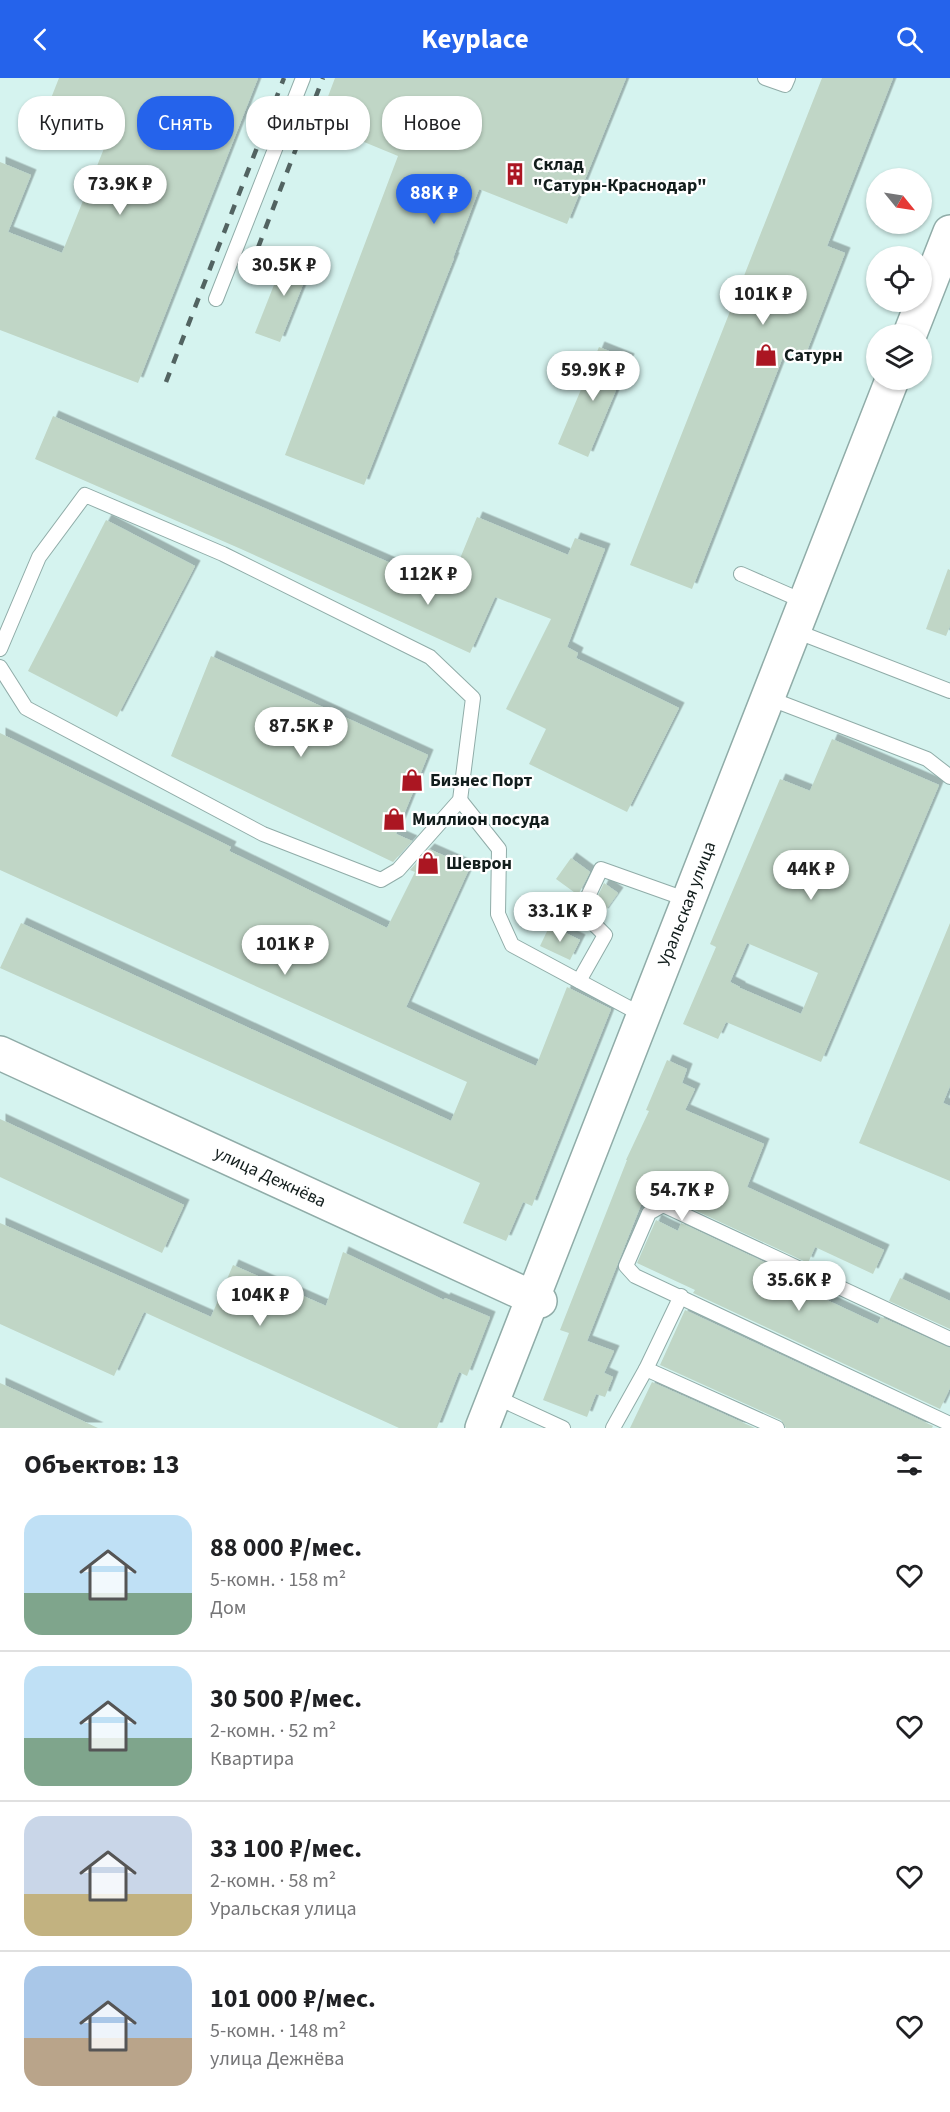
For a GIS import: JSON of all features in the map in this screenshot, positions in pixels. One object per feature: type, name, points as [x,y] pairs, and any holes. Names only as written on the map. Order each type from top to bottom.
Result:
[{"type":"main road","points":[[914,324],[950,232]]},
{"type":"main road","points":[[919,324],[950,245]]},
{"type":"main road","name":"Уральская улица","points":[[482,1428],[536,1299],[676,943],[888,390]]},
{"type":"main road","name":"Уральская улица","points":[[495,1414],[536,1299],[688,900],[893,390]]},
{"type":"main road","name":"улица Дежнёва","points":[[0,1053],[536,1299]]},
{"type":"lane","points":[[216,299],[303,78]]},
{"type":"lane","points":[[765,78],[784,85],[788,78]]},
{"type":"lane","points":[[0,649],[39,557],[84,495],[223,554],[430,657],[473,698],[460,800],[398,870],[381,880],[263,834],[26,708],[0,667]]},
{"type":"lane","points":[[741,574],[799,622],[950,691]]},
{"type":"lane","points":[[771,699],[927,759],[950,777]]},
{"type":"lane","points":[[460,800],[499,849],[498,914],[513,945],[644,1016]]},
{"type":"lane","points":[[579,981],[605,935],[581,911],[601,869],[688,900]]},
{"type":"lane","points":[[948,1419],[636,1276],[626,1266],[649,1213],[663,1205],[950,1339]]},
{"type":"lane","points":[[613,1428],[646,1369],[681,1296]]},
{"type":"lane","points":[[646,1369],[777,1428]]},
{"type":"lane","points":[[495,1414],[563,1428]]},
{"type":"building","points":[[59,78],[258,78],[251,96],[246,96],[246,108],[234,139],[234,96],[137,96],[137,150],[230,150],[138,383],[0,330],[0,162],[31,175],[8,232],[62,253],[103,150],[125,150],[125,96],[52,96]]},
{"type":"building","points":[[335,78],[626,78],[567,224],[479,189],[364,485],[285,455],[398,156],[383,150],[482,150],[482,96],[382,96],[382,149],[370,144],[370,96],[328,96]]},
{"type":"building","points":[[822,78],[893,78],[827,246],[845,253],[805,356],[786,349],[692,589],[630,565]]},
{"type":"building","points":[[287,252],[312,262],[280,342],[255,333]]},
{"type":"building","points":[[599,347],[629,359],[588,457],[558,444]]},
{"type":"building","points":[[53,416],[448,588],[477,517],[568,555],[575,538],[605,549],[567,647],[578,653],[576,658],[679,708],[627,812],[529,764],[546,729],[506,709],[551,619],[495,597],[470,653],[35,459]]},
{"type":"building","points":[[106,520],[195,566],[117,717],[28,671]]},
{"type":"building","points":[[948,569],[950,570],[950,626],[946,636],[926,629]]},
{"type":"building","points":[[211,656],[428,755],[396,834],[412,841],[393,862],[171,756]]},
{"type":"building","points":[[0,733],[231,847],[229,851],[387,928],[415,872],[410,870],[429,849],[470,867],[406,1007],[536,1066],[567,987],[611,1009],[532,1206],[523,1202],[506,1241],[463,1223],[480,1183],[0,968],[21,923],[451,1121],[467,1082],[0,870]]},
{"type":"building","points":[[832,739],[939,785],[821,1062],[726,1022],[718,1039],[683,1024],[716,947],[710,944],[780,779],[810,791]],"holes":[[[747,943],[818,973],[801,1014],[730,982]]]},
{"type":"building","points":[[571,858],[590,872],[578,895],[556,879]]},
{"type":"building","points":[[604,883],[618,893],[603,914],[593,906]]},
{"type":"building","points":[[950,923],[950,1086],[943,1103],[950,1106],[950,1181],[859,1143]]},
{"type":"building","points":[[550,925],[580,940],[570,960],[540,946]]},
{"type":"building","points":[[667,1060],[687,1069],[682,1083],[695,1089],[685,1110],[764,1144],[747,1187],[884,1250],[873,1274],[815,1247],[808,1263],[688,1207],[695,1192],[654,1172],[587,1341],[614,1351],[604,1373],[613,1377],[605,1397],[596,1394],[587,1417],[543,1400],[569,1333],[560,1330],[626,1160],[649,1111],[646,1110]]},
{"type":"building","points":[[0,1119],[184,1205],[162,1253],[0,1177]]},
{"type":"building","points":[[656,1220],[678,1231],[681,1223],[800,1279],[797,1286],[878,1324],[881,1317],[950,1348],[950,1388],[940,1409],[693,1293],[695,1290],[637,1263]]},
{"type":"building","points":[[0,1223],[211,1317],[233,1265],[326,1306],[343,1252],[444,1300],[445,1298],[490,1317],[467,1376],[459,1372],[437,1428],[399,1428],[144,1312],[114,1376],[0,1324]]},
{"type":"building","points":[[900,1278],[950,1301],[950,1329],[889,1301]]},
{"type":"building","points":[[685,1310],[933,1426],[932,1428],[786,1428],[781,1420],[660,1365]]},
{"type":"building","points":[[652,1382],[755,1428],[630,1428]]},
{"type":"building","points":[[0,1383],[98,1428],[0,1428]]},
{"type":"railway","points":[[166,382],[284,78]]},
{"type":"railway","points":[[251,266],[323,78]]},
{"type":"place","name":"Склад \"Сатурн-Краснодар\"","points":[[515,174]]},
{"type":"place","name":"Сатурн","points":[[766,355]]},
{"type":"place","name":"Бизнес Порт","points":[[412,780]]},
{"type":"place","name":"Миллион посуда","points":[[394,819]]},
{"type":"place","name":"Шеврон","points":[[428,863]]}]
